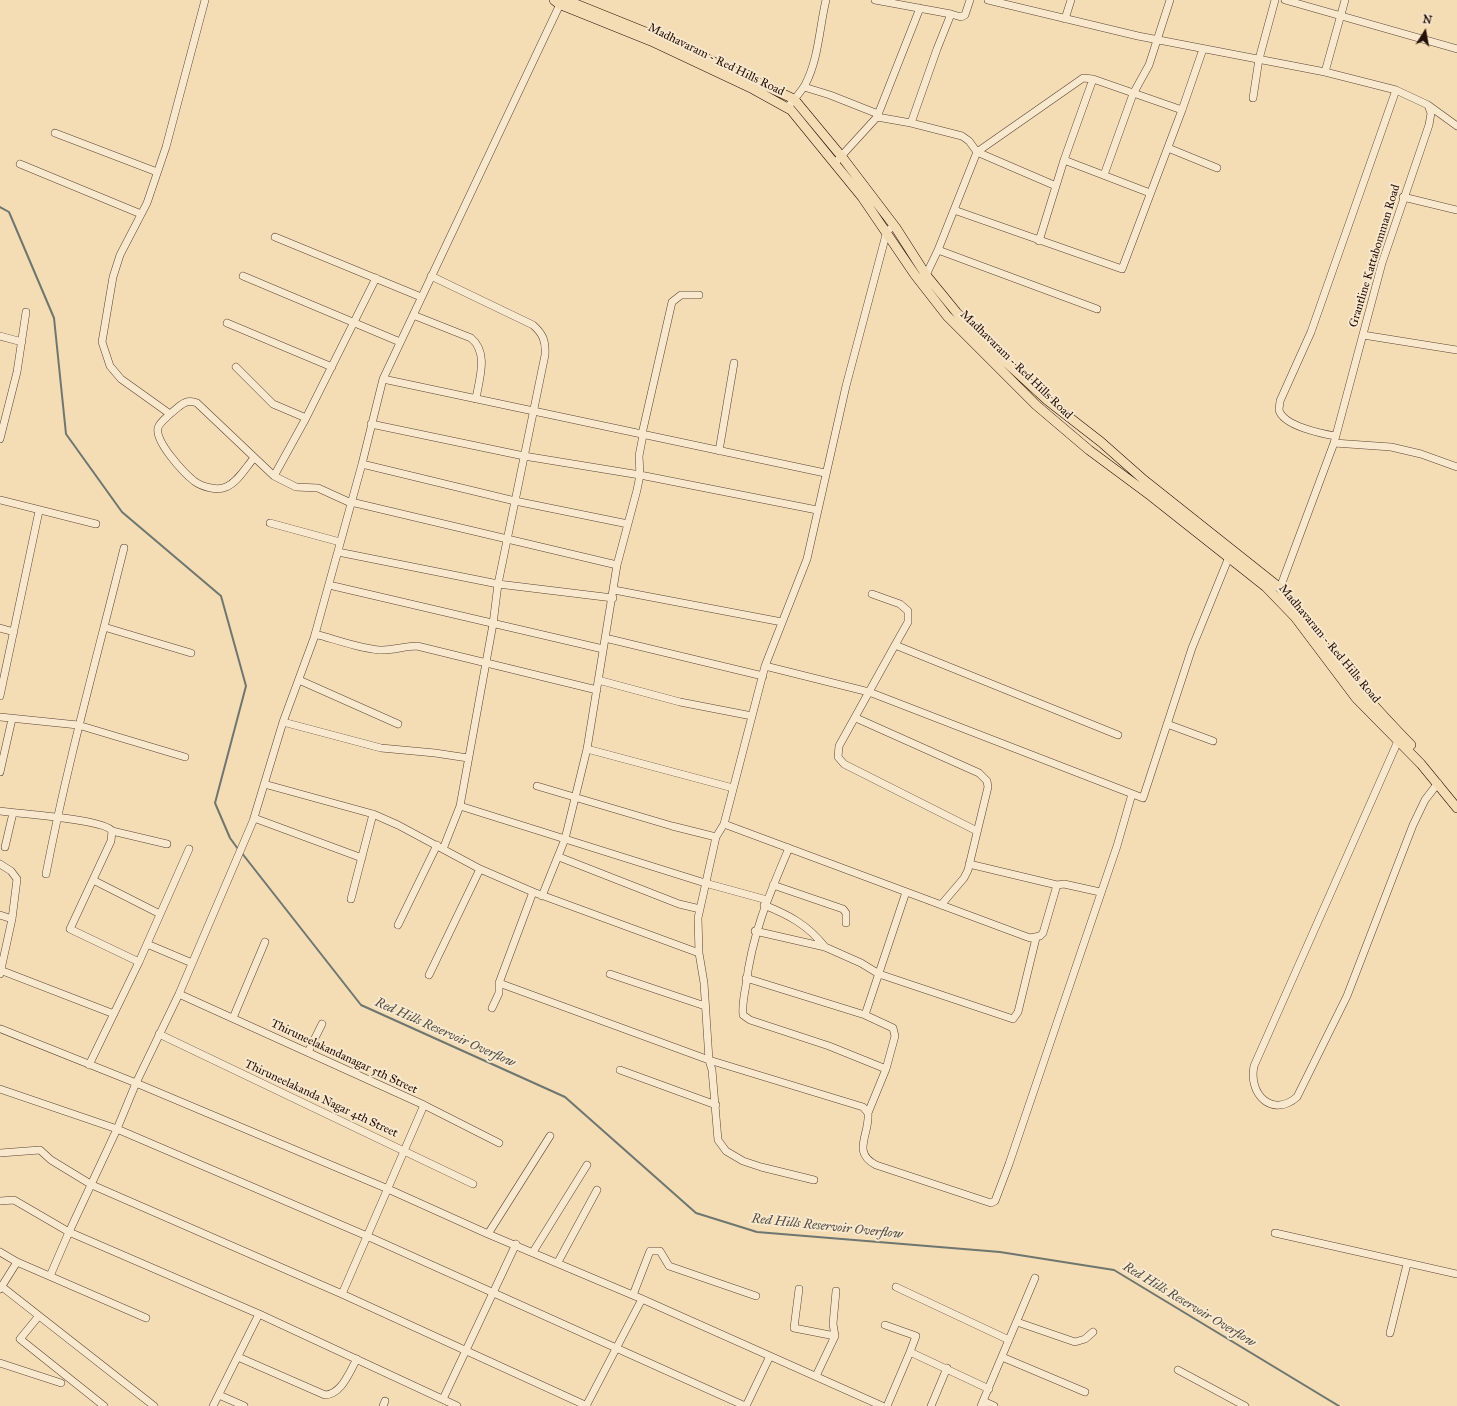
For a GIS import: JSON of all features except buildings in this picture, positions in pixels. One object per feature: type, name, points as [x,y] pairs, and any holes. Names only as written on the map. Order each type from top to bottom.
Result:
[{"type":"main road","name":"Madhavaram - Red Hills Road","points":[[560,1],[768,86],[794,100],[926,275],[957,313],[997,354],[1047,400],[1101,442],[1144,480],[1280,588],[1298,609],[1329,652],[1378,710],[1445,782],[1457,798]]},
{"type":"main road","name":"Madhavaram - Red Hills Road","points":[[660,42],[787,108],[839,160]]},
{"type":"main road","name":"Madhavaram - Red Hills Road","points":[[891,228],[915,274],[947,316],[1036,405],[1090,450],[1266,587],[1295,617],[1356,698],[1438,783],[1457,808]]},
{"type":"street","points":[[170,414],[122,379],[110,366],[102,342],[113,277],[120,255],[147,203],[205,0]]},
{"type":"street","points":[[787,108],[804,87],[817,51],[826,0]]},
{"type":"street","points":[[875,0],[961,17],[965,15],[970,0]]},
{"type":"street","points":[[988,0],[1065,19],[1203,49],[1325,72],[1396,90],[1428,105],[1457,126]]},
{"type":"street","points":[[1065,19],[1070,0]]},
{"type":"street","points":[[1104,175],[1134,94],[1149,65],[1170,0]]},
{"type":"street","points":[[1253,98],[1259,59],[1275,0]]},
{"type":"street","points":[[1285,0],[1457,49]]},
{"type":"street","points":[[1325,72],[1345,0]]},
{"type":"street","points":[[50,1276],[117,1129],[136,1083],[179,994],[253,820],[283,722],[315,634],[362,464],[383,379],[560,1]]},
{"type":"street","points":[[839,160],[877,116],[920,8]]},
{"type":"street","points":[[911,123],[951,14]]},
{"type":"street","points":[[954,210],[1039,241],[1116,265],[1122,269],[1182,110],[1203,49]]},
{"type":"street","points":[[926,275],[938,250],[977,152],[1083,78],[1093,79],[1182,110]]},
{"type":"street","points":[[1039,241],[1064,160],[1093,79]]},
{"type":"street","points":[[804,87],[830,95],[877,116],[962,136],[969,141],[977,152],[1056,186]]},
{"type":"street","points":[[1396,90],[1311,332],[1280,401],[1279,410],[1282,415],[1289,420],[1306,429],[1335,439],[1391,447],[1421,454],[1457,466]]},
{"type":"street","name":"Grantline Kattabomman Road","points":[[1280,588],[1335,439],[1382,263],[1403,197],[1429,125],[1431,113],[1428,105]]},
{"type":"street","points":[[55,133],[157,172]]},
{"type":"street","points":[[1168,148],[1217,168]]},
{"type":"street","points":[[1064,160],[1150,193]]},
{"type":"street","points":[[20,164],[141,214]]},
{"type":"street","points":[[1403,197],[1457,210]]},
{"type":"street","points":[[814,1180],[743,1161],[726,1151],[718,1140],[716,1105],[712,1070],[709,1060],[704,983],[698,953],[698,918],[716,837],[724,824],[765,666],[807,559],[825,473],[846,386],[891,228]]},
{"type":"street","points":[[275,237],[421,297]]},
{"type":"street","points":[[938,250],[1097,309]]},
{"type":"street","points":[[243,276],[400,342]]},
{"type":"street","points":[[398,925],[440,847],[460,806],[493,624],[506,540],[546,347],[544,338],[540,331],[533,325],[431,276]]},
{"type":"street","points":[[274,476],[306,418],[376,278]]},
{"type":"street","points":[[542,896],[560,857],[587,749],[603,649],[613,598],[617,565],[640,475],[639,456],[642,434],[672,302],[675,298],[681,295],[699,295]]},
{"type":"street","points":[[0,439],[17,372],[26,312]]},
{"type":"street","points":[[413,315],[471,338],[478,344],[481,352],[481,361],[476,399]]},
{"type":"street","points":[[228,323],[332,366]]},
{"type":"street","points":[[1363,335],[1457,350]]},
{"type":"street","points":[[0,336],[22,342]]},
{"type":"street","points":[[719,451],[734,363]]},
{"type":"street","points":[[236,367],[272,404],[306,418]]},
{"type":"street","points":[[383,379],[825,473]]},
{"type":"street","points":[[254,458],[235,481],[226,487],[215,489],[205,487],[194,481],[163,447],[159,438],[158,429],[162,422],[170,414],[185,402],[191,400],[197,403],[274,476],[296,487],[318,488],[351,502],[506,540],[617,565]]},
{"type":"street","points":[[371,424],[524,456],[640,475],[817,510]]},
{"type":"street","points":[[362,464],[514,501],[628,524]]},
{"type":"street","points":[[0,500],[39,511],[96,524]]},
{"type":"street","points":[[0,696],[39,511]]},
{"type":"street","points":[[270,523],[340,542]]},
{"type":"street","points":[[46,874],[57,817],[78,725],[124,548]]},
{"type":"street","points":[[338,552],[498,584],[613,598]]},
{"type":"street","points":[[765,666],[869,692],[1143,798],[1192,648],[1228,557]]},
{"type":"street","points":[[328,585],[603,649]]},
{"type":"street","points":[[614,590],[782,622]]},
{"type":"street","points":[[872,594],[900,604],[908,611],[908,622],[856,718],[839,746],[837,751],[840,761],[977,832]]},
{"type":"street","points":[[104,627],[191,653]]},
{"type":"street","points":[[0,628],[14,632]]},
{"type":"street","points":[[315,634],[374,650],[417,646],[597,690]]},
{"type":"street","points":[[605,638],[763,676]]},
{"type":"street","points":[[895,645],[1118,735]]},
{"type":"street","points":[[299,680],[398,724]]},
{"type":"street","points":[[598,680],[680,702],[752,716]]},
{"type":"street","points":[[0,717],[78,725],[185,757]]},
{"type":"street","points":[[856,718],[984,777],[987,780],[988,787],[969,864],[964,878],[941,905]]},
{"type":"street","points":[[0,772],[12,719]]},
{"type":"street","points":[[283,722],[381,748],[468,758]]},
{"type":"street","points":[[1167,724],[1213,741]]},
{"type":"street","points":[[1398,740],[1254,1066],[1252,1078],[1254,1090],[1267,1102],[1280,1105],[1288,1104],[1297,1097],[1347,996],[1413,825],[1426,800],[1438,783]]},
{"type":"street","points":[[587,749],[733,788]]},
{"type":"street","points":[[264,784],[373,814],[440,847],[480,869],[542,896],[698,953]]},
{"type":"street","points":[[538,786],[574,798],[716,837]]},
{"type":"street","points":[[746,978],[866,1015],[890,1025],[895,1032],[886,1069],[868,1113],[863,1144],[863,1155],[867,1161],[876,1165],[991,1204],[995,1201],[1012,1156],[1100,892],[1117,846],[1132,794]]},
{"type":"street","points":[[460,806],[766,903],[798,920],[810,929],[825,947]]},
{"type":"street","points":[[0,811],[57,817],[100,824],[110,828],[112,831],[167,844]]},
{"type":"street","points":[[5,847],[13,813]]},
{"type":"street","points":[[351,899],[373,814]]},
{"type":"street","points":[[253,820],[362,858]]},
{"type":"street","points":[[724,824],[1030,938],[1036,938],[1043,933],[1057,885]]},
{"type":"street","points":[[112,831],[111,841],[70,929],[138,962]]},
{"type":"street","points":[[789,848],[756,931],[746,978],[742,1010],[743,1015],[746,1018],[828,1046],[886,1069]]},
{"type":"street","points":[[89,1065],[147,944],[189,849]]},
{"type":"street","points":[[560,857],[679,904],[700,909]]},
{"type":"street","points":[[0,864],[11,872],[17,879],[12,919],[0,972],[114,1014]]},
{"type":"street","points":[[969,864],[1057,885],[1064,884],[1100,892]]},
{"type":"street","points":[[429,975],[480,869]]},
{"type":"street","points":[[93,880],[160,914]]},
{"type":"street","points":[[773,885],[843,909],[846,913],[846,923]]},
{"type":"street","points":[[492,1008],[499,993],[499,983],[533,892]]},
{"type":"street","points":[[866,1015],[906,892]]},
{"type":"street","points":[[0,915],[12,919]]},
{"type":"street","points":[[756,931],[825,947],[861,963],[879,974],[1013,1019],[1018,1012],[1036,938]]},
{"type":"street","points":[[233,1018],[265,942]]},
{"type":"street","points":[[147,944],[192,963]]},
{"type":"street","points":[[610,974],[705,1006]]},
{"type":"street","points":[[499,983],[709,1060],[850,1102],[863,1107],[868,1113]]},
{"type":"street","name":"Thiruneelakandanagar 5th Street","points":[[179,994],[424,1105],[499,1143]]},
{"type":"street","points":[[308,1052],[322,1024]]},
{"type":"street","points":[[1,1029],[136,1083],[388,1189],[488,1234],[558,1262],[882,1406]]},
{"type":"street","name":"Thiruneelakanda Nagar 4th Street","points":[[159,1034],[473,1184]]},
{"type":"street","points":[[620,1070],[716,1105]]},
{"type":"street","points":[[0,1089],[117,1129],[367,1236],[746,1406],[770,1356]]},
{"type":"street","points":[[342,1294],[424,1105]]},
{"type":"street","points":[[488,1234],[550,1136]]},
{"type":"street","points":[[0,1153],[40,1150],[51,1160],[92,1185],[342,1294],[465,1352],[586,1406],[642,1299]]},
{"type":"street","points":[[533,1252],[587,1165]]},
{"type":"street","points":[[558,1262],[597,1190]]},
{"type":"street","points":[[0,1201],[14,1200],[69,1232],[260,1314],[457,1406]]},
{"type":"street","points":[[1274,1232],[1407,1264],[1457,1274]]},
{"type":"street","points":[[443,1399],[516,1244]]},
{"type":"street","points":[[633,1295],[650,1251],[660,1251],[669,1266],[756,1296]]},
{"type":"street","points":[[0,1252],[17,1262],[146,1318]]},
{"type":"street","points":[[17,1262],[1,1288],[154,1406]]},
{"type":"street","points":[[1390,1333],[1407,1264]]},
{"type":"street","points":[[994,1406],[982,1404],[1035,1278]]},
{"type":"street","points":[[896,1287],[1009,1340]]},
{"type":"street","points":[[799,1289],[794,1328],[835,1336]]},
{"type":"street","points":[[816,1376],[835,1336],[833,1324],[836,1291]]},
{"type":"street","points":[[212,1406],[220,1395],[260,1314]]},
{"type":"street","points":[[38,1317],[20,1339],[104,1406]]},
{"type":"street","points":[[1017,1322],[1075,1342],[1085,1340],[1093,1332]]},
{"type":"street","points":[[885,1325],[916,1336],[887,1406]]},
{"type":"street","points":[[910,1352],[947,1368],[989,1389]]},
{"type":"street","points":[[238,1357],[325,1395],[332,1395],[338,1391],[357,1359]]},
{"type":"street","points":[[1002,1357],[1085,1392]]},
{"type":"street","points":[[0,1363],[61,1383]]},
{"type":"street","points":[[931,1406],[947,1368]]},
{"type":"street","points":[[1178,1370],[1245,1406]]},
{"type":"street","points":[[220,1395],[244,1406]]},
{"type":"waterway","name":"Red Hills Reservoir Overflow","points":[[0,207],[9,212],[54,318],[66,434],[122,512],[221,596],[246,686],[215,803],[230,838],[238,849]]},
{"type":"waterway","name":"Red Hills Reservoir Overflow","points":[[241,852],[361,1005],[565,1097],[696,1213],[757,1232],[1000,1252],[1114,1270],[1339,1406]]}]
